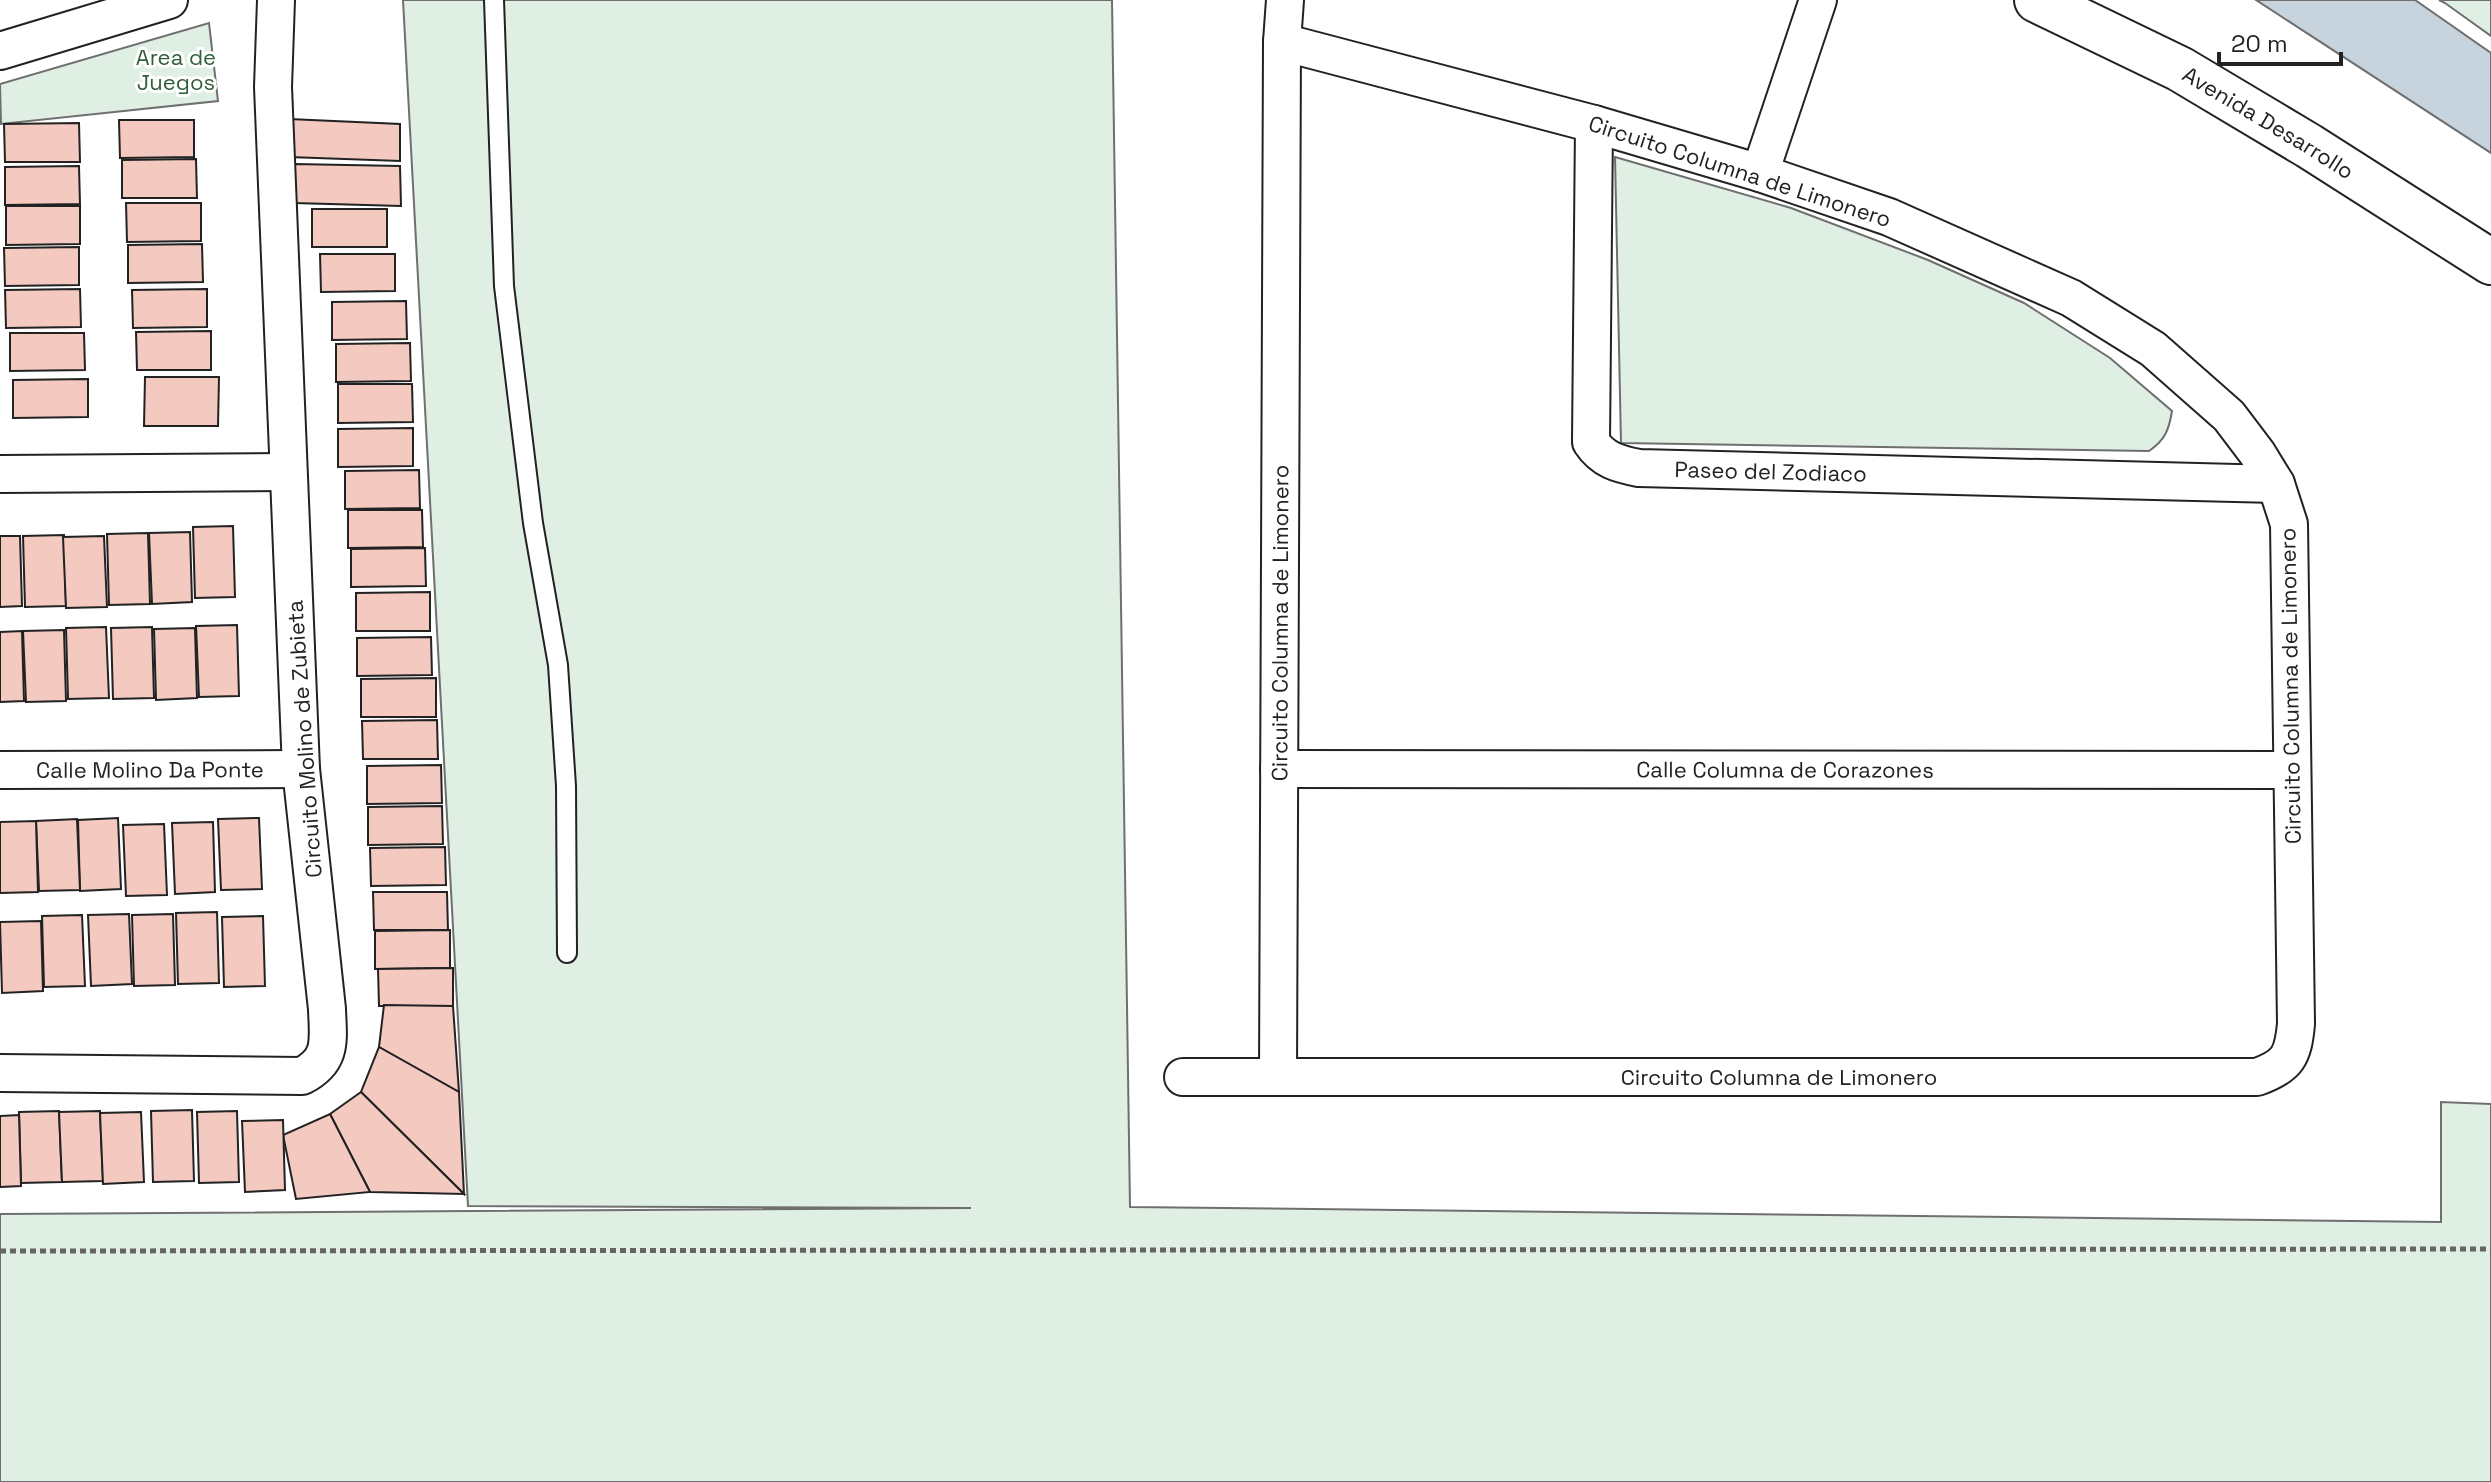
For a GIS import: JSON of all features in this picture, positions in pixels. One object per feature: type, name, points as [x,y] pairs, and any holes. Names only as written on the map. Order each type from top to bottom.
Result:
[{"type":"street","points":[[0,51],[169,0]]},
{"type":"street","name":"Circuito Molino de Zubieta","points":[[0,1073],[302,1076],[316,1069],[324,1059],[328,1039],[327,1009],[301,769],[287,472],[273,87],[276,0]]},
{"type":"street","points":[[1282,42],[1285,0]]},
{"type":"street","points":[[1760,173],[1818,0]]},
{"type":"street","name":"Avenida Desarrollo","points":[[2037,0],[2180,69],[2309,146],[2491,262]]},
{"type":"street","name":"Circuito Columna de Limonero","points":[[1282,42],[1594,124],[1760,173],[1889,217],[2071,298],[2153,349],[2229,416],[2257,453],[2276,484],[2289,524],[2292,584],[2291,770],[2296,1024],[2294,1045],[2286,1061],[2275,1071],[2257,1077],[1278,1077],[1282,42]]},
{"type":"street","name":"Paseo del Zodiaco","points":[[1594,124],[1591,442],[1608,460],[1639,468],[2276,484]]},
{"type":"street","points":[[0,474],[287,472]]},
{"type":"street","name":"Calle Molino Da Ponte","points":[[0,770],[301,769]]},
{"type":"street","name":"Calle Columna de Corazones","points":[[1279,769],[2291,770]]},
{"type":"street","points":[[1183,1077],[1278,1077]]},
{"type":"lane","points":[[494,0],[504,286],[533,523],[558,665],[566,786],[567,953]]},
{"type":"path","points":[[0,1251],[2491,1249]]},
{"type":"green space","points":[[403,0],[1112,0],[1130,1207],[2441,1222],[2441,1102],[2491,1104],[2491,1482],[0,1482],[0,1214],[971,1208],[468,1206]]},
{"type":"green space","points":[[2439,0],[2491,0],[2491,36],[2445,3]]},
{"type":"green space","name":"Area de Juegos","points":[[209,23],[218,101],[1,124],[0,84]]},
{"type":"green space","points":[[1615,157],[1791,208],[1928,260],[2024,303],[2110,358],[2172,411],[2165,434],[2149,451],[1621,443]]},
{"type":"shaded area","points":[[2256,0],[2415,0],[2491,53],[2491,153]]},
{"type":"building","points":[[289,119],[400,124],[400,161],[289,157]]},
{"type":"building","points":[[119,120],[194,120],[194,157],[120,158]]},
{"type":"building","points":[[79,123],[80,162],[5,162],[4,124]]},
{"type":"building","points":[[196,159],[197,198],[122,198],[122,160]]},
{"type":"building","points":[[294,164],[400,166],[401,206],[294,203]]},
{"type":"building","points":[[79,166],[80,204],[5,205],[5,167]]},
{"type":"building","points":[[126,203],[201,203],[201,241],[127,242]]},
{"type":"building","points":[[6,206],[80,206],[80,244],[6,245]]},
{"type":"building","points":[[312,209],[387,209],[387,247],[312,247]]},
{"type":"building","points":[[202,244],[203,282],[128,283],[128,245]]},
{"type":"building","points":[[79,247],[79,285],[5,286],[4,248]]},
{"type":"building","points":[[320,254],[395,254],[395,291],[321,292]]},
{"type":"building","points":[[80,289],[81,327],[6,328],[5,290]]},
{"type":"building","points":[[207,289],[207,327],[133,328],[132,290]]},
{"type":"building","points":[[406,301],[407,339],[332,340],[332,302]]},
{"type":"building","points":[[211,331],[211,370],[137,370],[136,332]]},
{"type":"building","points":[[10,333],[84,333],[85,370],[10,371]]},
{"type":"building","points":[[410,343],[411,381],[336,382],[336,344]]},
{"type":"building","points":[[145,377],[219,377],[218,426],[144,426]]},
{"type":"building","points":[[88,379],[88,417],[13,418],[13,380]]},
{"type":"building","points":[[338,384],[412,384],[413,422],[338,423]]},
{"type":"building","points":[[413,428],[413,466],[338,467],[338,429]]},
{"type":"building","points":[[419,470],[420,508],[345,509],[345,471]]},
{"type":"building","points":[[348,510],[422,510],[423,547],[348,548]]},
{"type":"building","points":[[233,526],[235,597],[195,598],[193,527]]},
{"type":"building","points":[[190,532],[192,602],[152,604],[149,533]]},
{"type":"building","points":[[148,533],[150,604],[109,605],[107,534]]},
{"type":"building","points":[[64,535],[66,606],[25,607],[23,536]]},
{"type":"building","points":[[0,536],[20,536],[22,606],[0,607]]},
{"type":"building","points":[[104,536],[107,607],[66,608],[63,537]]},
{"type":"building","points":[[425,548],[426,586],[351,587],[351,549]]},
{"type":"building","points":[[430,592],[430,631],[356,631],[356,593]]},
{"type":"building","points":[[237,625],[239,696],[199,697],[196,626]]},
{"type":"building","points":[[106,627],[109,698],[68,699],[66,628]]},
{"type":"building","points":[[152,627],[154,698],[113,699],[111,628]]},
{"type":"building","points":[[195,628],[197,698],[156,700],[154,629]]},
{"type":"building","points":[[64,630],[66,701],[26,702],[23,631]]},
{"type":"building","points":[[22,631],[24,701],[0,702],[0,632]]},
{"type":"building","points":[[431,637],[432,675],[357,676],[357,638]]},
{"type":"building","points":[[436,678],[436,717],[361,717],[361,679]]},
{"type":"building","points":[[437,720],[438,759],[363,759],[362,721]]},
{"type":"building","points":[[441,765],[442,803],[367,804],[367,766]]},
{"type":"building","points":[[442,806],[443,844],[368,845],[368,807]]},
{"type":"building","points":[[118,818],[121,889],[80,891],[78,820]]},
{"type":"building","points":[[259,818],[262,889],[221,890],[218,819]]},
{"type":"building","points":[[77,819],[80,890],[39,891],[36,821]]},
{"type":"building","points":[[36,821],[38,892],[0,893],[0,822]]},
{"type":"building","points":[[213,822],[215,892],[175,894],[172,823]]},
{"type":"building","points":[[164,824],[167,895],[126,896],[123,825]]},
{"type":"building","points":[[445,847],[446,885],[371,886],[370,848]]},
{"type":"building","points":[[373,892],[447,892],[448,930],[374,930]]},
{"type":"building","points":[[217,912],[219,983],[178,984],[176,913]]},
{"type":"building","points":[[129,914],[132,984],[91,986],[88,915]]},
{"type":"building","points":[[173,914],[175,985],[134,986],[132,915]]},
{"type":"building","points":[[82,915],[85,986],[44,987],[42,916]]},
{"type":"building","points":[[263,916],[265,986],[224,987],[222,917]]},
{"type":"building","points":[[41,921],[43,991],[2,993],[0,922]]},
{"type":"building","points":[[450,930],[450,968],[375,969],[375,931]]},
{"type":"building","points":[[453,968],[453,1006],[379,1006],[378,969]]},
{"type":"building","points":[[384,1005],[453,1006],[459,1092],[379,1047]]},
{"type":"building","points":[[379,1047],[459,1092],[464,1194],[361,1092]]},
{"type":"building","points":[[361,1092],[464,1194],[370,1192],[330,1114]]},
{"type":"building","points":[[192,1110],[194,1181],[153,1182],[151,1111]]},
{"type":"building","points":[[59,1111],[62,1182],[21,1183],[19,1112]]},
{"type":"building","points":[[100,1111],[103,1181],[62,1182],[59,1112]]},
{"type":"building","points":[[237,1111],[239,1182],[199,1183],[197,1112]]},
{"type":"building","points":[[141,1112],[144,1182],[103,1184],[100,1113]]},
{"type":"building","points":[[330,1114],[370,1192],[296,1199],[283,1135]]},
{"type":"building","points":[[19,1115],[21,1186],[0,1187],[0,1116]]},
{"type":"building","points":[[283,1120],[285,1190],[245,1192],[242,1121]]}]
